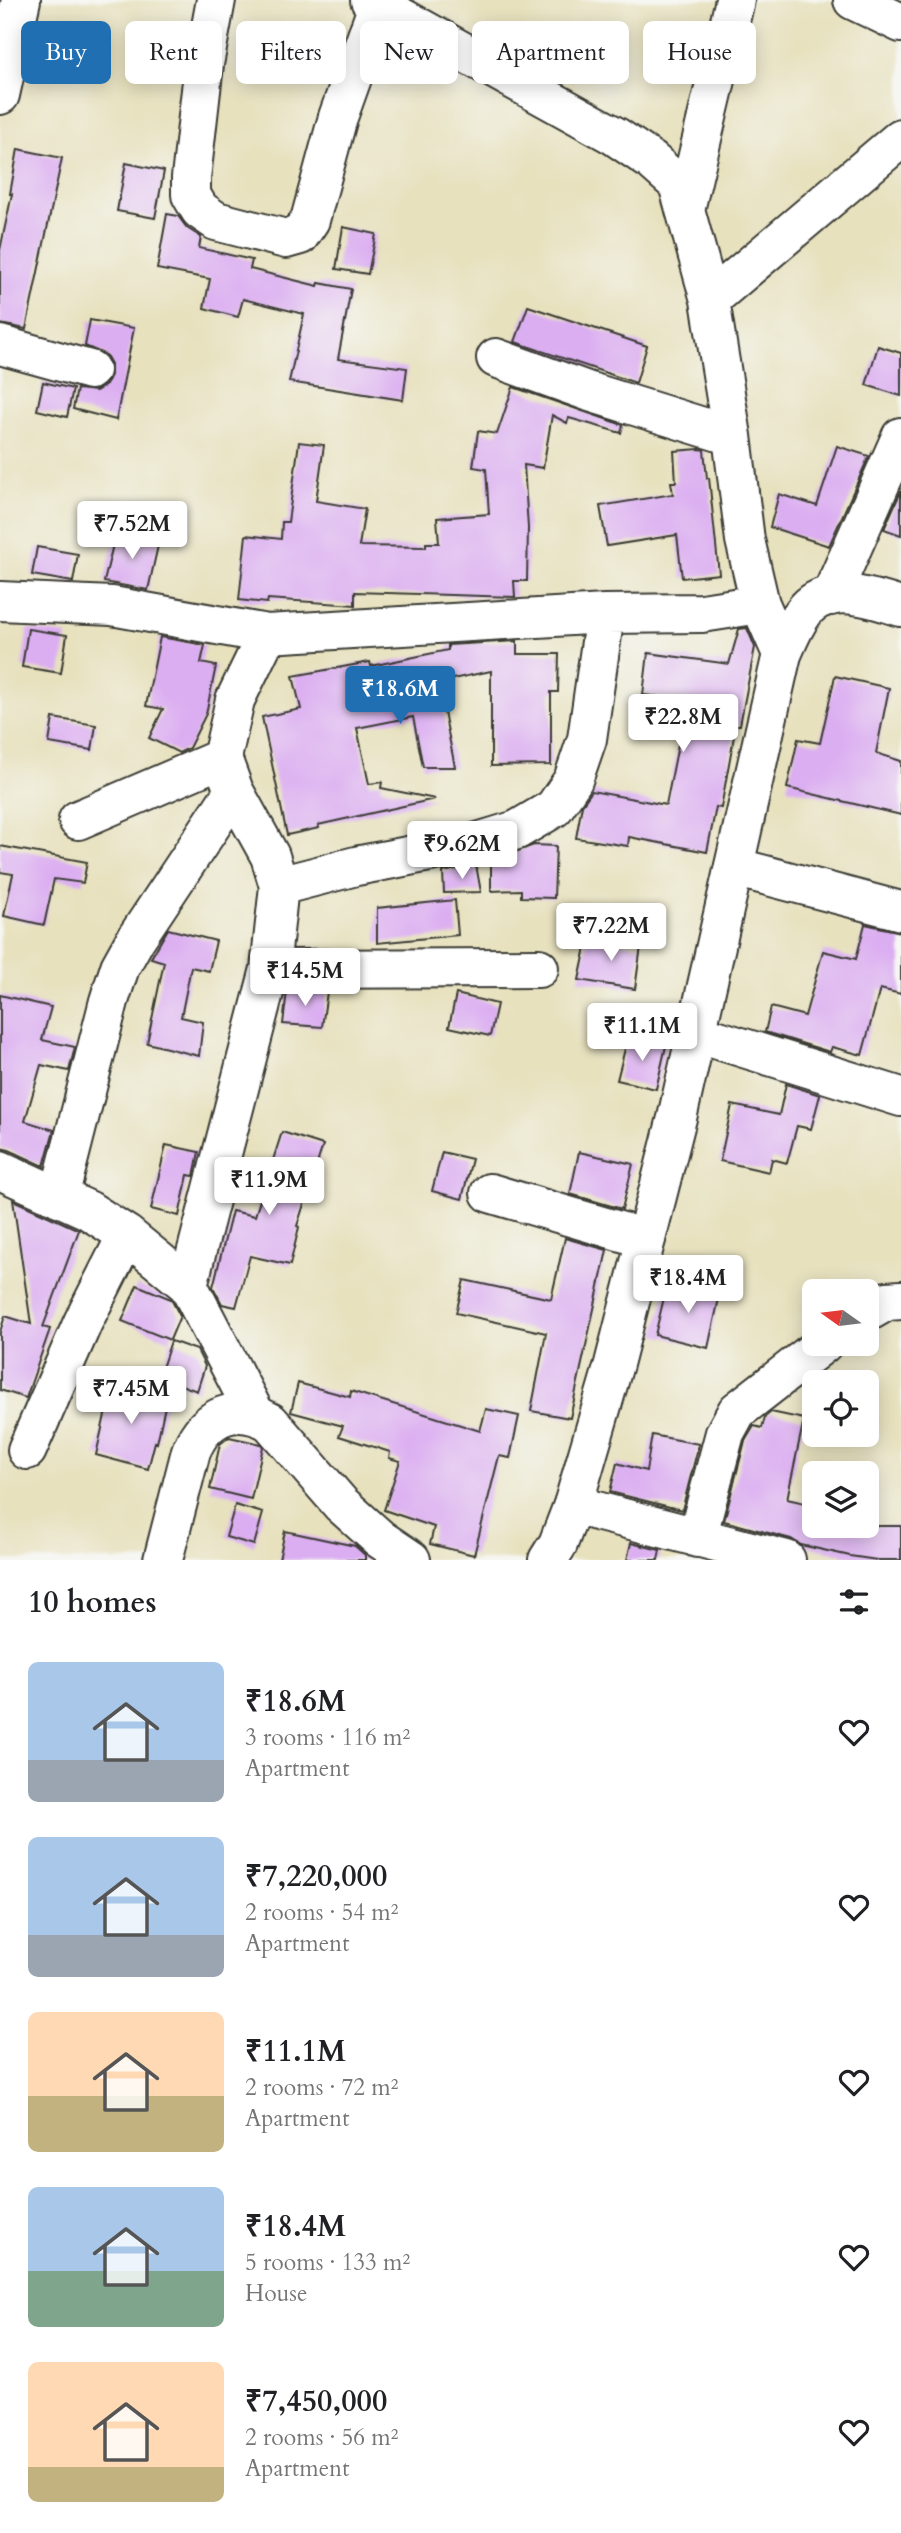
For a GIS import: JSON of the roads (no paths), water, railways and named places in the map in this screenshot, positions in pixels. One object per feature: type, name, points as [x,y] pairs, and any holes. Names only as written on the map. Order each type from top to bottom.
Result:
[{"type":"street","points":[[0,95],[21,0]]},
{"type":"street","points":[[216,0],[204,64],[191,178],[191,195],[200,210],[216,221],[286,239],[300,235],[310,220],[338,117],[376,1],[615,136],[653,160],[678,184],[710,300],[732,436],[745,540],[760,604],[782,654]]},
{"type":"street","points":[[685,210],[735,0]]},
{"type":"street","points":[[853,0],[901,23]]},
{"type":"street","points":[[710,300],[901,138]]},
{"type":"street","points":[[0,345],[90,370]]},
{"type":"street","points":[[496,358],[590,393],[732,436]]},
{"type":"street","points":[[831,596],[901,437]]},
{"type":"street","points":[[548,1560],[558,1544],[573,1505],[614,1364],[696,1033],[782,654],[810,605],[831,596],[860,595],[901,607]]},
{"type":"street","points":[[0,601],[112,606],[267,634],[604,614],[702,613],[760,604]]},
{"type":"street","points":[[279,886],[356,866],[483,840],[517,830],[554,808],[573,780],[587,739],[604,614]]},
{"type":"street","points":[[59,1197],[108,1001],[120,967],[228,774],[235,700],[267,634]]},
{"type":"street","points":[[188,1285],[270,969],[279,886],[270,856],[228,774]]},
{"type":"street","points":[[78,820],[228,774]]},
{"type":"street","points":[[734,867],[901,911]]},
{"type":"street","points":[[270,969],[539,968]]},
{"type":"street","points":[[696,1033],[901,1097]]},
{"type":"street","points":[[0,1170],[88,1210],[127,1235],[188,1285],[255,1414]]},
{"type":"street","points":[[491,1193],[646,1239]]},
{"type":"street","points":[[27,1450],[83,1322],[127,1235]]},
{"type":"street","points":[[879,1306],[887,1301],[901,1300]]},
{"type":"street","points":[[696,1538],[725,1433],[737,1411],[808,1356]]},
{"type":"street","points":[[163,1560],[197,1437],[218,1417],[236,1413],[255,1414],[270,1422],[383,1549],[411,1560]]},
{"type":"street","points":[[573,1505],[786,1560]]}]
